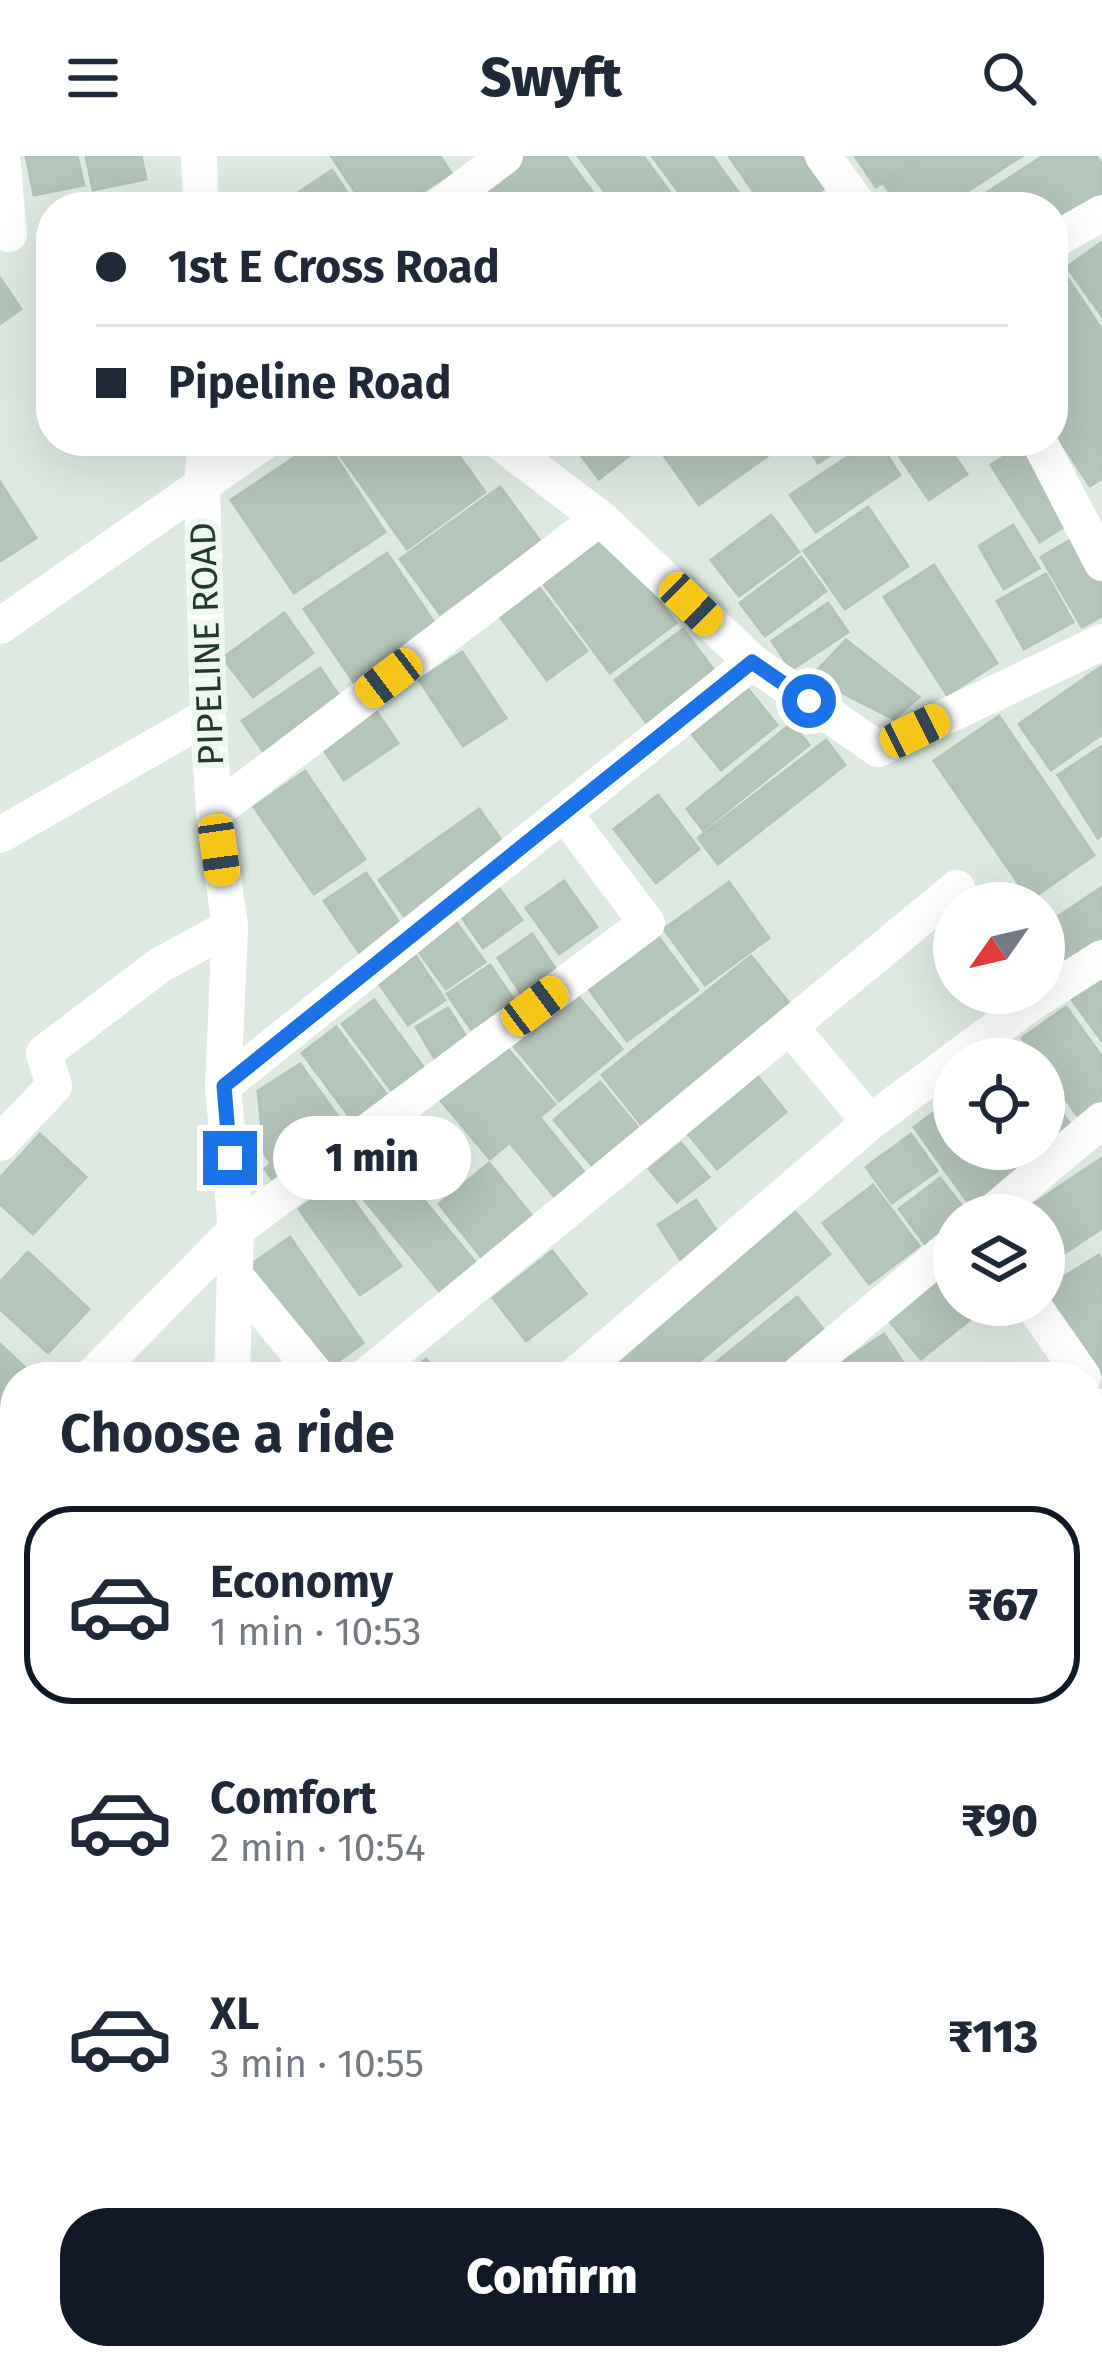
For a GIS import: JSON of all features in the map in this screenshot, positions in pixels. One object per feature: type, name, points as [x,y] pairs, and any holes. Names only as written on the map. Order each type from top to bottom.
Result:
[{"type":"street","points":[[2,156],[9,234]]},
{"type":"street","points":[[199,156],[200,192]]},
{"type":"street","points":[[458,192],[505,156]]},
{"type":"street","points":[[823,156],[849,192]]},
{"type":"street","points":[[1068,232],[1102,212]]},
{"type":"street","name":"PIPELINE ROAD","points":[[205,456],[208,716],[214,812],[230,927],[224,1086],[236,1230],[233,1362]]},
{"type":"street","points":[[0,626],[244,456]]},
{"type":"street","points":[[518,456],[600,518],[752,662],[878,749],[1102,642]]},
{"type":"street","points":[[1047,456],[1102,562]]},
{"type":"street","points":[[214,812],[600,518]]},
{"type":"street","points":[[224,1086],[752,662]]},
{"type":"street","points":[[0,835],[208,716]]},
{"type":"street","points":[[106,1362],[236,1230],[647,923],[564,813]]},
{"type":"street","points":[[383,1362],[933,908]]},
{"type":"street","points":[[0,1142],[54,1086],[44,1053],[160,965],[230,927]]},
{"type":"street","points":[[983,1038],[1102,958]]},
{"type":"street","points":[[790,1027],[870,1122]]},
{"type":"street","points":[[590,1362],[870,1122],[933,1075]]},
{"type":"street","points":[[1013,1194],[1102,1120]]},
{"type":"street","points":[[813,1362],[933,1262]]},
{"type":"street","points":[[237,1278],[306,1362]]},
{"type":"street","points":[[1048,1326],[1073,1362]]},
{"type":"building","points":[[26,156],[77,156],[84,185],[34,195]]},
{"type":"building","points":[[86,156],[141,156],[146,179],[93,190]]},
{"type":"building","points":[[440,156],[451,173],[422,192],[355,192],[332,157]]},
{"type":"building","points":[[518,156],[566,156],[592,192],[481,192]]},
{"type":"building","points":[[578,156],[643,156],[670,192],[605,192]]},
{"type":"building","points":[[652,156],[712,156],[738,192],[679,192]]},
{"type":"building","points":[[729,156],[801,156],[823,189],[819,192],[754,192]]},
{"type":"building","points":[[855,156],[923,156],[876,187]]},
{"type":"building","points":[[928,156],[1022,156],[966,192],[889,192],[884,184]]},
{"type":"building","points":[[1043,156],[1096,156],[1102,165],[1102,195],[1068,217],[1068,192],[988,192]]},
{"type":"building","points":[[332,170],[347,192],[299,192]]},
{"type":"building","points":[[1102,242],[1102,316],[1068,268]]},
{"type":"building","points":[[0,278],[21,309],[0,324]]},
{"type":"building","points":[[1068,279],[1102,330],[1102,478],[1090,486],[1068,453]]},
{"type":"building","points":[[297,456],[335,456],[385,532],[294,593],[231,500]]},
{"type":"building","points":[[341,456],[459,456],[485,492],[407,549]]},
{"type":"building","points":[[581,456],[629,456],[599,479]]},
{"type":"building","points":[[664,456],[767,456],[699,505]]},
{"type":"building","points":[[849,456],[888,456],[900,475],[816,532],[790,495]]},
{"type":"building","points":[[899,456],[954,456],[967,474],[929,500]]},
{"type":"building","points":[[1005,456],[1026,456],[1069,523],[1040,542],[991,465]]},
{"type":"building","points":[[0,482],[36,538],[0,561]]},
{"type":"building","points":[[500,487],[540,541],[440,614],[400,559]]},
{"type":"building","points":[[868,507],[908,566],[845,609],[804,551]]},
{"type":"building","points":[[771,515],[799,552],[739,596],[711,560]]},
{"type":"building","points":[[1013,525],[1039,568],[1004,589],[979,546]]},
{"type":"building","points":[[608,534],[676,623],[610,673],[543,583]]},
{"type":"building","points":[[1081,534],[1102,570],[1102,616],[1082,627],[1041,557]]},
{"type":"building","points":[[387,553],[438,628],[355,684],[304,609]]},
{"type":"building","points":[[801,557],[826,591],[765,636],[740,603]]},
{"type":"building","points":[[934,565],[997,663],[947,695],[884,597]]},
{"type":"building","points":[[1046,574],[1073,622],[1024,649],[997,601]]},
{"type":"building","points":[[538,586],[587,651],[547,680],[499,615]]},
{"type":"building","points":[[828,603],[848,632],[791,670],[772,641]]},
{"type":"building","points":[[284,613],[313,653],[253,697],[223,658]]},
{"type":"building","points":[[683,629],[716,673],[648,725],[615,680]]},
{"type":"building","points":[[846,640],[919,697],[894,719],[811,677]]},
{"type":"building","points":[[462,652],[506,718],[463,746],[419,680]]},
{"type":"building","points":[[1102,666],[1102,734],[1051,770],[1019,724]]},
{"type":"building","points":[[320,668],[345,704],[268,758],[242,721]]},
{"type":"building","points":[[748,689],[777,725],[721,770],[692,734]]},
{"type":"building","points":[[376,711],[398,743],[344,780],[322,747]]},
{"type":"building","points":[[999,716],[1094,855],[1056,882],[1018,882],[934,761]]},
{"type":"building","points":[[792,723],[809,745],[703,830],[687,809]]},
{"type":"building","points":[[826,740],[845,765],[718,864],[698,838]]},
{"type":"building","points":[[1102,746],[1102,835],[1098,838],[1058,775]]},
{"type":"building","points":[[305,771],[365,859],[314,894],[254,807]]},
{"type":"building","points":[[658,795],[699,849],[656,883],[614,829]]},
{"type":"building","points":[[479,809],[510,852],[409,923],[379,880]]},
{"type":"building","points":[[366,873],[406,933],[365,961],[324,901]]},
{"type":"building","points":[[493,880],[522,920],[483,948],[455,907]]},
{"type":"building","points":[[564,881],[597,927],[559,954],[526,908]]},
{"type":"building","points":[[729,882],[769,938],[705,985],[664,929]]},
{"type":"building","points":[[1102,887],[1102,952],[1069,973],[1065,967],[1065,912]]},
{"type":"building","points":[[452,917],[485,962],[446,989],[414,945]]},
{"type":"building","points":[[532,934],[557,971],[522,995],[498,958]]},
{"type":"building","points":[[656,934],[698,990],[627,1041],[586,985]]},
{"type":"building","points":[[413,952],[445,1000],[408,1025],[375,978]]},
{"type":"building","points":[[751,956],[797,1013],[648,1133],[602,1075]]},
{"type":"building","points":[[490,965],[514,1000],[471,1029],[447,994]]},
{"type":"building","points":[[1102,968],[1102,1041],[1067,993]]},
{"type":"building","points":[[572,989],[622,1049],[559,1101],[509,1040]]},
{"type":"building","points":[[374,1000],[424,1068],[392,1091],[342,1024]]},
{"type":"building","points":[[448,1008],[471,1044],[438,1064],[416,1027]]},
{"type":"building","points":[[1065,1008],[1102,1057],[1102,1108],[1082,1122],[1065,1098],[1065,1038],[1022,1038],[1056,1014],[1065,1014]]},
{"type":"building","points":[[336,1027],[393,1103],[358,1128],[302,1053]]},
{"type":"building","points":[[500,1040],[555,1104],[490,1159],[436,1095]]},
{"type":"building","points":[[300,1064],[350,1133],[328,1149],[319,1136],[308,1144],[319,1159],[303,1170],[291,1154],[283,1159],[299,1180],[274,1182],[265,1169],[271,1163],[264,1153],[258,1091]]},
{"type":"building","points":[[753,1071],[786,1112],[717,1169],[683,1128]]},
{"type":"building","points":[[600,1082],[645,1136],[599,1174],[554,1120]]},
{"type":"building","points":[[933,1113],[933,1154],[914,1127]]},
{"type":"building","points":[[541,1119],[588,1177],[559,1202],[511,1144]]},
{"type":"building","points":[[40,1134],[86,1177],[33,1234],[0,1204],[0,1178]]},
{"type":"building","points":[[911,1134],[937,1171],[892,1203],[866,1167]]},
{"type":"building","points":[[681,1143],[709,1177],[677,1202],[649,1169]]},
{"type":"building","points":[[378,1145],[476,1263],[441,1293],[343,1174]]},
{"type":"building","points":[[1102,1158],[1102,1228],[1065,1253],[1065,1194],[1048,1194]]},
{"type":"building","points":[[489,1163],[537,1222],[486,1263],[439,1204]]},
{"type":"building","points":[[945,1170],[1024,1170],[991,1194],[962,1194]]},
{"type":"building","points":[[940,1178],[953,1194],[933,1194],[933,1244],[928,1248],[899,1209]]},
{"type":"building","points":[[339,1181],[401,1266],[360,1295],[299,1209]]},
{"type":"building","points":[[873,1185],[919,1246],[869,1284],[823,1223]]},
{"type":"building","points":[[696,1200],[724,1242],[686,1268],[658,1225]]},
{"type":"building","points":[[791,1207],[830,1254],[698,1362],[617,1362],[611,1355]]},
{"type":"building","points":[[290,1237],[363,1343],[337,1362],[314,1362],[248,1267]]},
{"type":"building","points":[[552,1251],[586,1294],[526,1341],[493,1298]]},
{"type":"building","points":[[28,1252],[89,1309],[48,1353],[0,1309],[0,1282]]},
{"type":"building","points":[[1099,1255],[1102,1362],[1089,1362],[1065,1323],[1065,1276]]},
{"type":"building","points":[[933,1278],[933,1326],[962,1326],[921,1359],[886,1317]]},
{"type":"building","points":[[797,1297],[824,1330],[785,1362],[717,1362]]},
{"type":"building","points":[[884,1334],[903,1362],[842,1362]]},
{"type":"building","points":[[0,1344],[19,1362],[0,1362]]},
{"type":"route","points":[[230,1158],[224,1086],[752,662],[809,701]]}]
